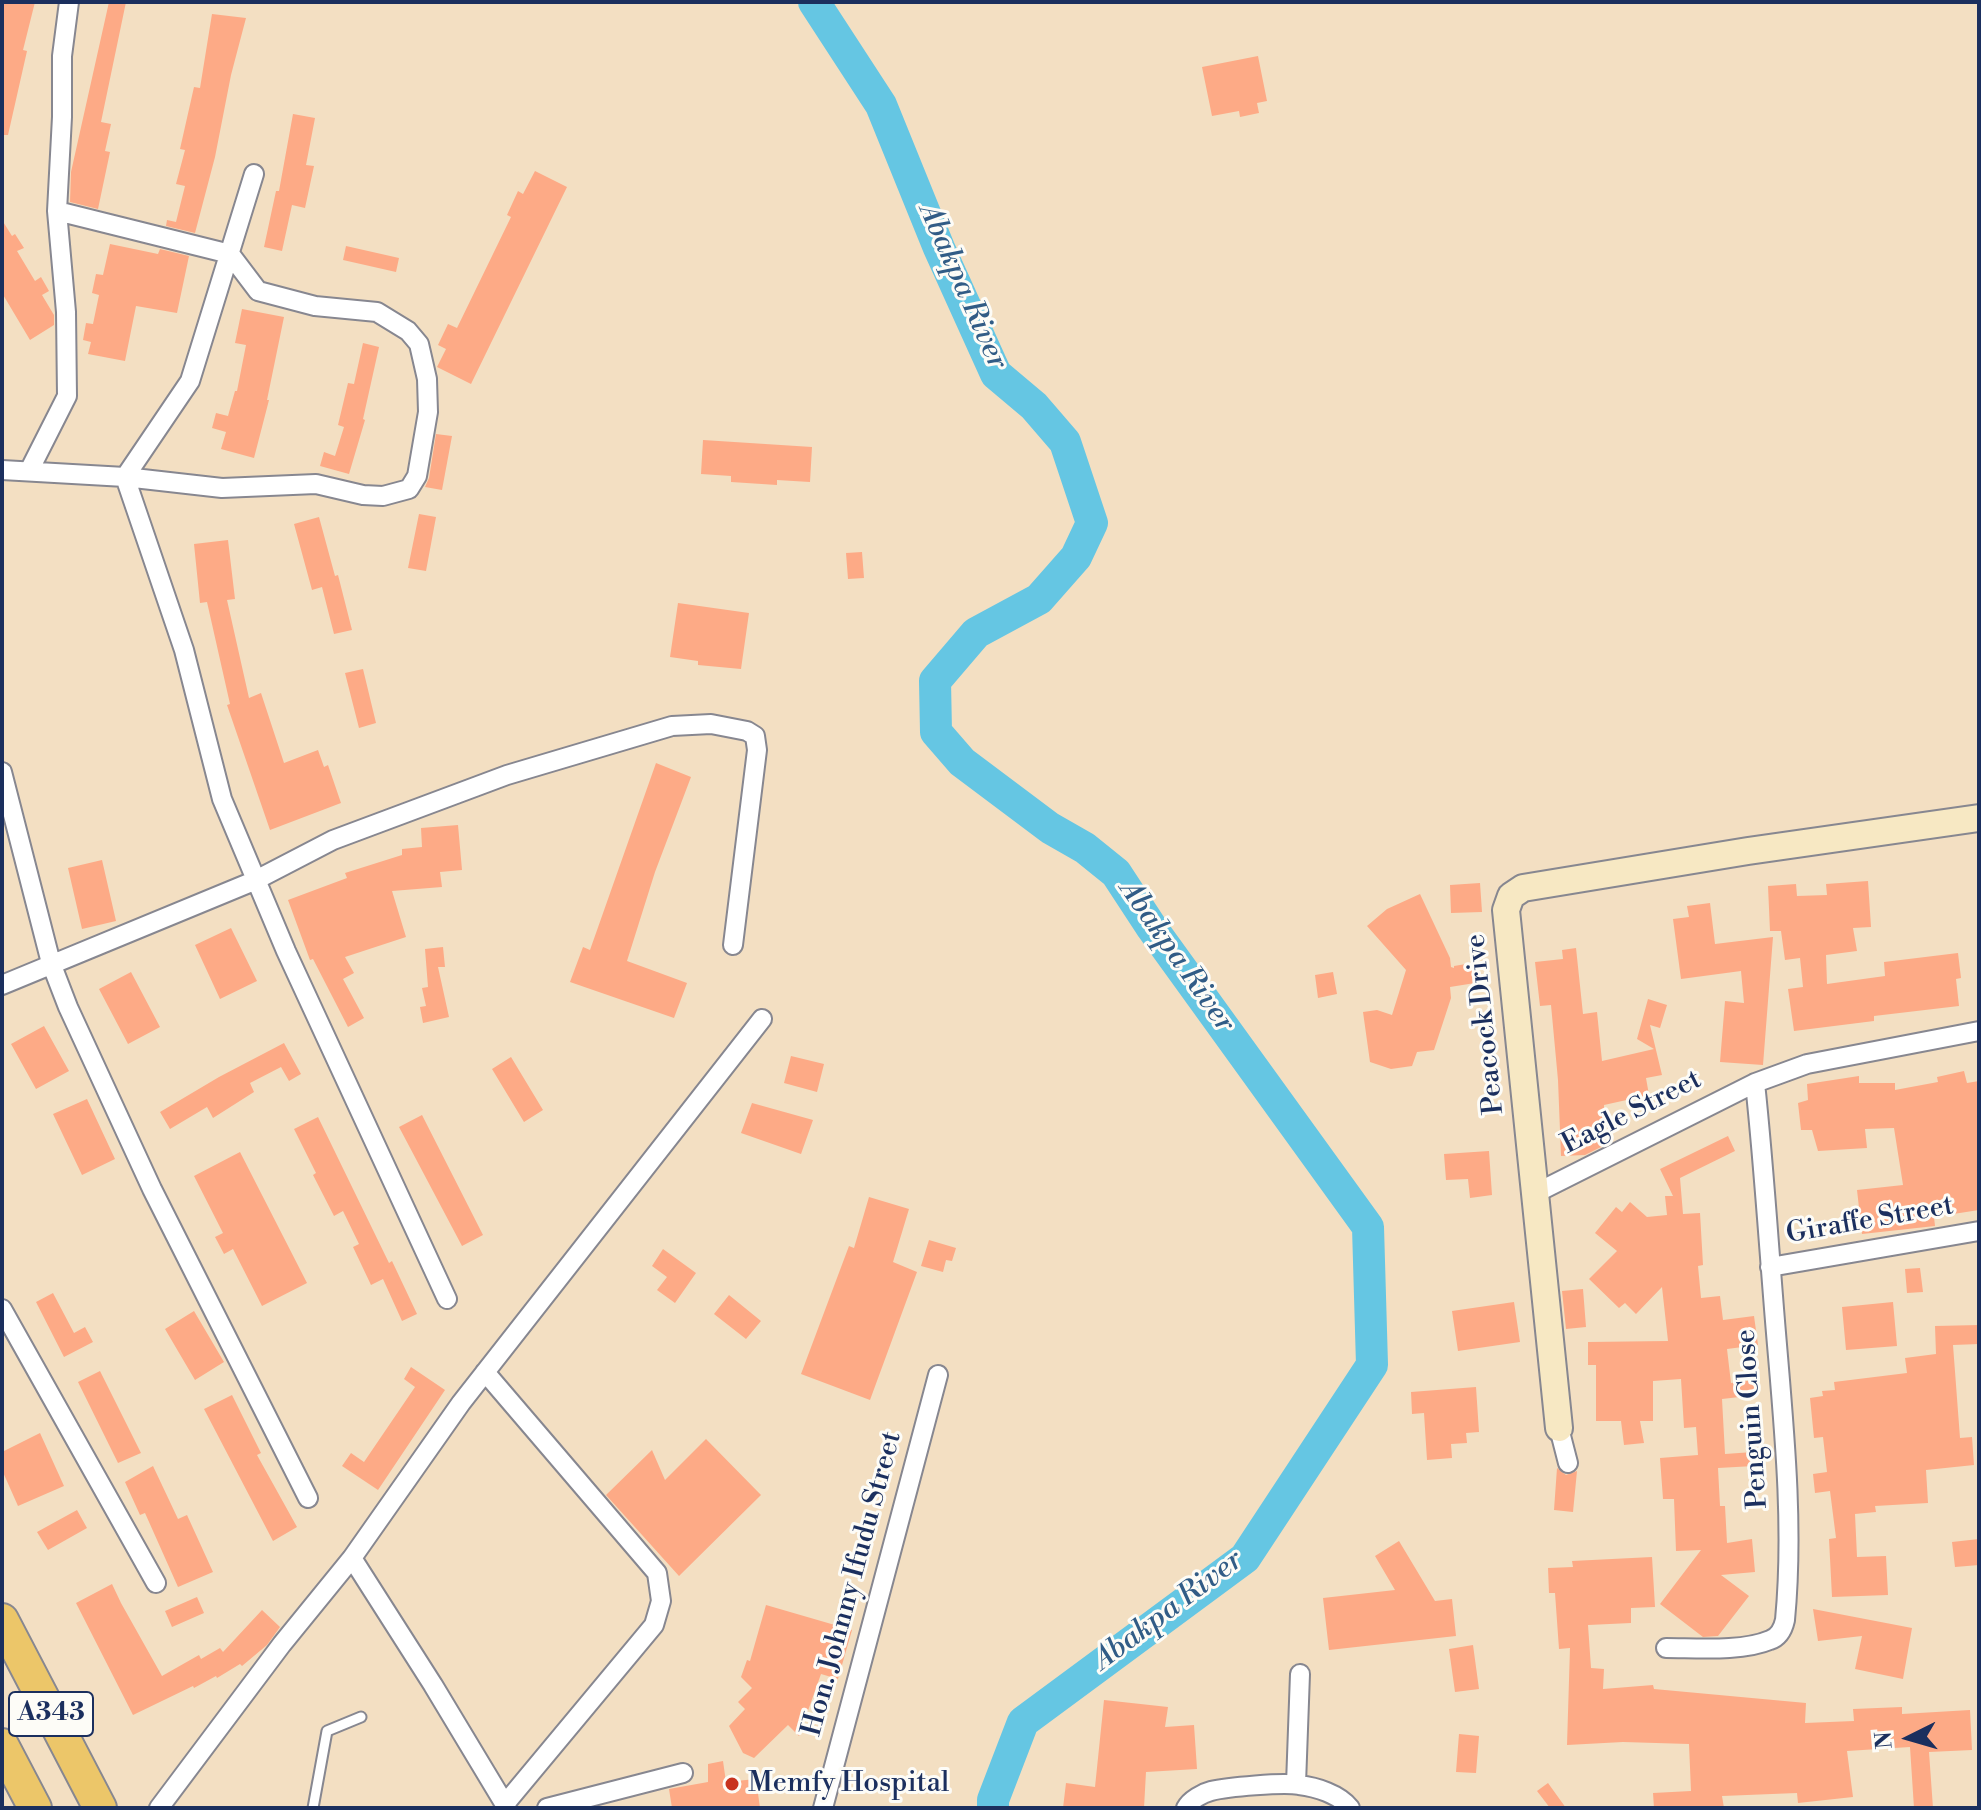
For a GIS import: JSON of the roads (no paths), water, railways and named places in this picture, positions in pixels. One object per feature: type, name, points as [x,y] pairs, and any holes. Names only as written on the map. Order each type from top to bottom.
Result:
[{"type":"highway","name":"A343","points":[[2,1620],[100,1808]]},
{"type":"highway","name":"A343","points":[[4,1752],[35,1808]]},
{"type":"street","points":[[29,471],[67,396],[66,312],[57,211],[62,56],[69,2]]},
{"type":"street","points":[[125,477],[190,381],[254,174]]},
{"type":"street","points":[[2,470],[125,477],[222,488],[316,484],[363,495],[383,496],[409,489],[417,476],[428,412],[427,379],[419,344],[408,331],[377,312],[315,306],[258,291],[230,254],[57,211]]},
{"type":"street","points":[[125,477],[184,650],[222,799],[254,881],[447,1299]]},
{"type":"street","points":[[2,985],[254,881],[333,840],[507,775],[672,726],[711,724],[747,731],[755,736],[757,750],[733,945]]},
{"type":"street","points":[[2,772],[51,963],[68,1007],[152,1189],[308,1498]]},
{"type":"street","name":"Peacock Drive","points":[[1559,1428],[1506,910],[1511,896],[1523,888],[1733,853],[1979,818]]},
{"type":"street","points":[[159,1808],[282,1644],[352,1558],[404,1481],[485,1372],[762,1019]]},
{"type":"street","name":"Eagle Street","points":[[1534,1194],[1755,1083],[1807,1064],[1979,1031]]},
{"type":"street","name":"Penguin Close","points":[[1666,1648],[1755,1644],[1771,1640],[1783,1628],[1788,1592],[1788,1544],[1783,1419],[1755,1083]]},
{"type":"street","name":"Giraffe Street","points":[[1770,1267],[1979,1231]]},
{"type":"street","points":[[2,1309],[156,1583]]},
{"type":"street","points":[[352,1558],[506,1806],[654,1625],[661,1601],[657,1573],[485,1372]]},
{"type":"street","name":"Hon. Johnny Ifudu Street","points":[[823,1808],[938,1375]]},
{"type":"street","points":[[1559,1428],[1568,1463]]},
{"type":"street","points":[[1296,1784],[1300,1674]]},
{"type":"street","points":[[547,1808],[683,1773]]},
{"type":"street","points":[[1186,1808],[1210,1791],[1296,1784],[1321,1790],[1350,1808]]},
{"type":"lane","points":[[313,1808],[327,1731],[361,1717]]},
{"type":"waterway","name":"Abakpa River","points":[[814,2],[881,105],[939,248],[996,374],[1034,406],[1065,442],[1092,523],[1076,557],[1039,599],[976,633],[935,681],[936,732],[962,762],[1116,873],[1152,928],[1368,1227],[1372,1365],[1245,1558],[1023,1722],[993,1800],[993,1808]]},
{"type":"place","name":"Memfy Hospital","points":[[732,1784]]}]
